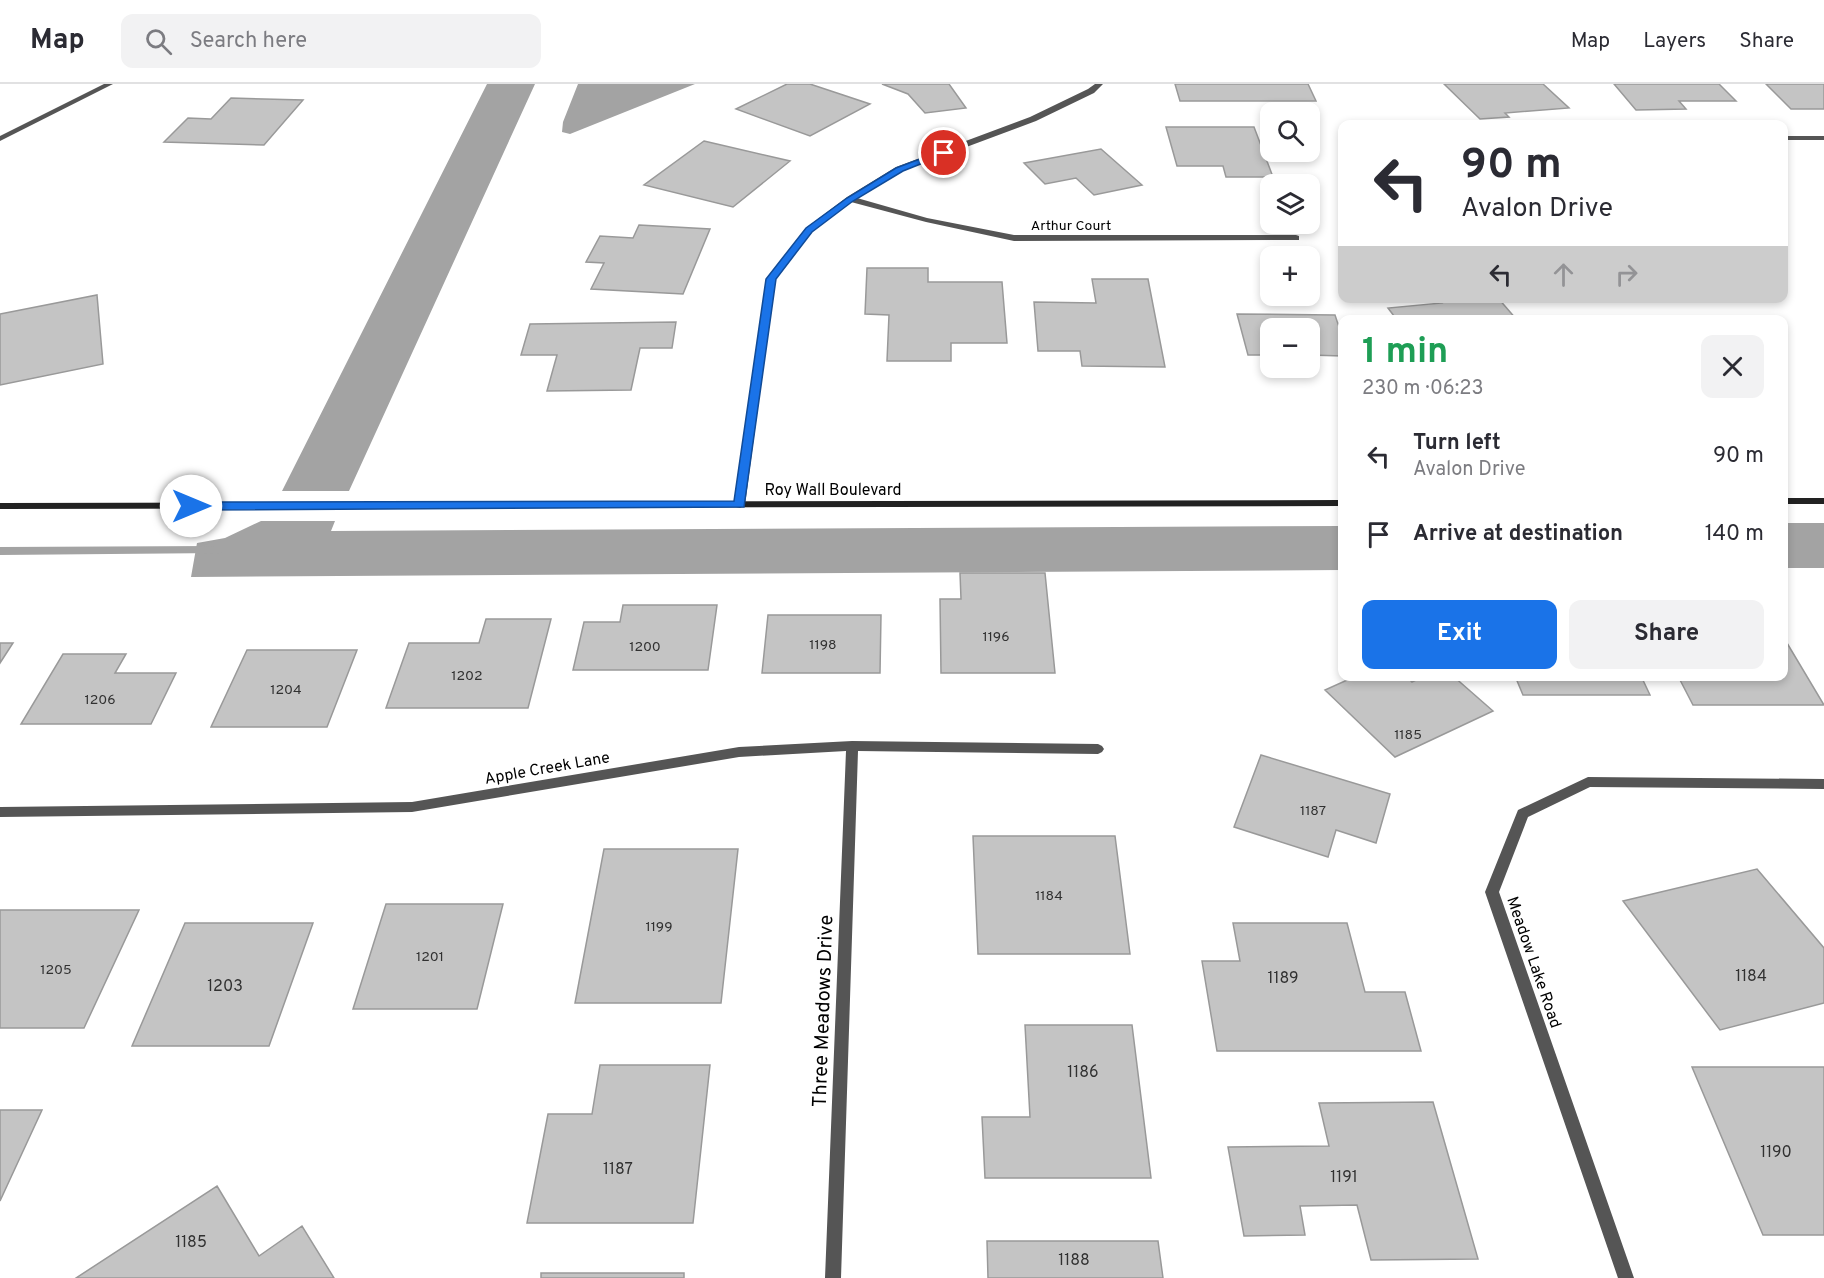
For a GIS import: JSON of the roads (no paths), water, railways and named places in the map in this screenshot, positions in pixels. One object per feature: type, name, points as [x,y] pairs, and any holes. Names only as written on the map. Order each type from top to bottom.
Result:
[{"type":"street","points":[[0,139],[109,84]]},
{"type":"street","points":[[740,505],[771,279],[809,230],[850,200],[899,170],[1034,119],[1091,91],[1099,84]]},
{"type":"street","points":[[1788,138],[1824,138]]},
{"type":"street","name":"Arthur Court","points":[[850,200],[926,220],[1014,238],[1296,238]]},
{"type":"street","points":[[1788,501],[1824,501]]},
{"type":"street","name":"Roy Wall Boulevard","points":[[0,506],[1338,503]]},
{"type":"street","name":"Apple Creek Lane","points":[[0,812],[412,807],[738,752],[852,746],[1098,749]]},
{"type":"street","name":"Three Meadows Drive","points":[[833,1278],[852,746]]},
{"type":"street","name":"Meadow Lake Road","points":[[1626,1278],[1492,892],[1523,814],[1588,782],[1824,783]]},
{"type":"waterway","points":[[0,551],[216,550]]}]
